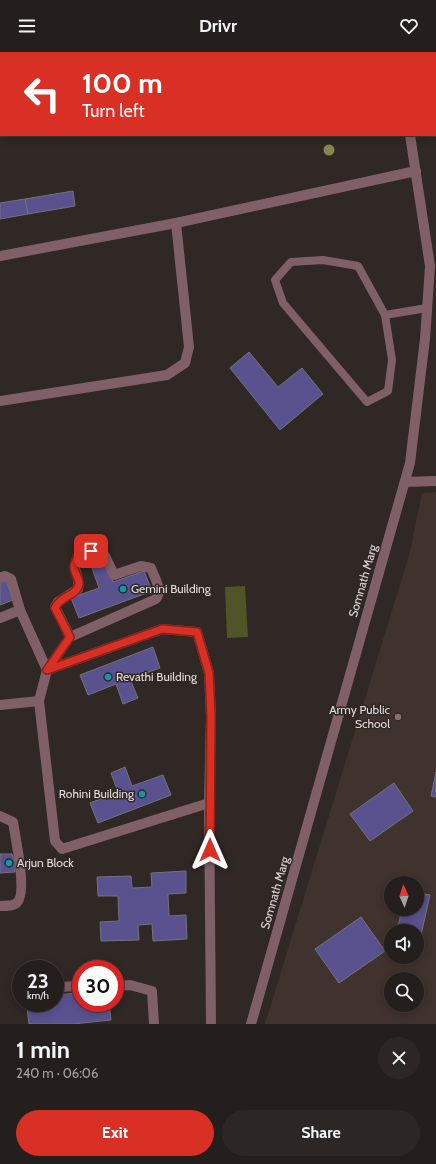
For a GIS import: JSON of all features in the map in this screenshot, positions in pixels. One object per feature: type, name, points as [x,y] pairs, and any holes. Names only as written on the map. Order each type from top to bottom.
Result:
[{"type":"street","name":"Somnath Marg","points":[[251,1024],[405,482],[411,455],[425,339],[430,266],[410,136]]},
{"type":"street","points":[[0,256],[176,223],[416,171]]},
{"type":"street","points":[[0,401],[167,375],[185,363],[189,347],[176,223]]},
{"type":"street","points":[[405,482],[436,481]]},
{"type":"street","points":[[70,637],[55,608],[58,602],[78,589],[79,583],[74,569],[77,558],[91,551],[105,556],[114,575],[141,566],[151,568],[159,589],[159,595],[156,599],[70,637],[47,670],[39,701],[55,841],[62,849],[209,803]]},
{"type":"street","points":[[0,578],[5,576],[11,579],[20,610],[47,670]]},
{"type":"street","points":[[0,618],[20,610]]},
{"type":"street","points":[[47,670],[162,629],[197,632],[209,673],[211,717],[209,803],[211,1024]]},
{"type":"street","points":[[0,705],[39,701]]},
{"type":"street","points":[[0,816],[13,822],[20,860],[21,893],[20,900],[16,904],[0,906]]},
{"type":"street","points":[[124,985],[130,985],[152,991],[154,1024]]},
{"type":"lane","points":[[323,260],[358,266],[385,316],[392,360],[388,392],[367,402],[283,303],[275,280],[291,262],[323,260]]},
{"type":"lane","points":[[385,316],[427,308]]},
{"type":"shaded area","name":"Army Public School","points":[[436,492],[436,1024],[265,1024],[410,552],[422,493]]},
{"type":"green space","points":[[245,586],[248,637],[227,638],[225,587]]},
{"type":"building","points":[[73,191],[75,206],[28,214],[25,199]]},
{"type":"building","points":[[25,199],[28,214],[0,219],[0,203]]},
{"type":"building","points":[[249,352],[278,387],[302,368],[323,394],[280,430],[230,368]]},
{"type":"building","name":"Gemini Building","points":[[106,563],[113,582],[144,571],[152,591],[79,618],[71,598],[99,588],[92,568]]},
{"type":"building","points":[[6,580],[13,600],[0,605],[0,582]]},
{"type":"building","name":"Revathi Building","points":[[153,647],[160,668],[130,679],[138,698],[123,704],[116,684],[88,695],[80,675]]},
{"type":"building","name":"Rohini Building","points":[[125,767],[132,786],[163,775],[171,795],[98,823],[90,803],[118,792],[111,773]]},
{"type":"building","points":[[436,772],[436,797],[431,796]]},
{"type":"building","points":[[394,783],[413,811],[370,841],[350,814]]},
{"type":"building","name":"Arjun Block","points":[[0,854],[12,854],[13,857],[17,857],[18,868],[14,868],[15,872],[0,873]]},
{"type":"building","points":[[186,871],[186,893],[168,894],[169,916],[186,915],[187,939],[153,941],[152,924],[138,925],[139,940],[101,941],[100,922],[119,921],[118,896],[98,896],[97,877],[131,876],[132,888],[152,887],[151,873]]},
{"type":"building","points":[[424,894],[430,895],[423,924],[399,924],[400,916],[424,916]]},
{"type":"building","points":[[361,917],[384,952],[339,983],[315,949]]},
{"type":"building","points":[[72,993],[72,1012],[110,1012],[111,1020],[73,1024],[29,1024],[28,1012],[64,1012],[64,994]]},
{"type":"place","name":"Gemini Building","points":[[123,589]]},
{"type":"place","name":"Revathi Building","points":[[108,677]]},
{"type":"place","name":"Army Public School","points":[[398,717]]},
{"type":"place","name":"Rohini Building","points":[[142,794]]},
{"type":"place","name":"Arjun Block","points":[[9,863]]},
{"type":"route","points":[[91,551],[77,558],[74,564],[74,569],[79,583],[78,589],[58,602],[55,608],[70,637],[47,670],[162,629],[197,632],[209,673],[211,717],[209,803],[210,850]]}]
